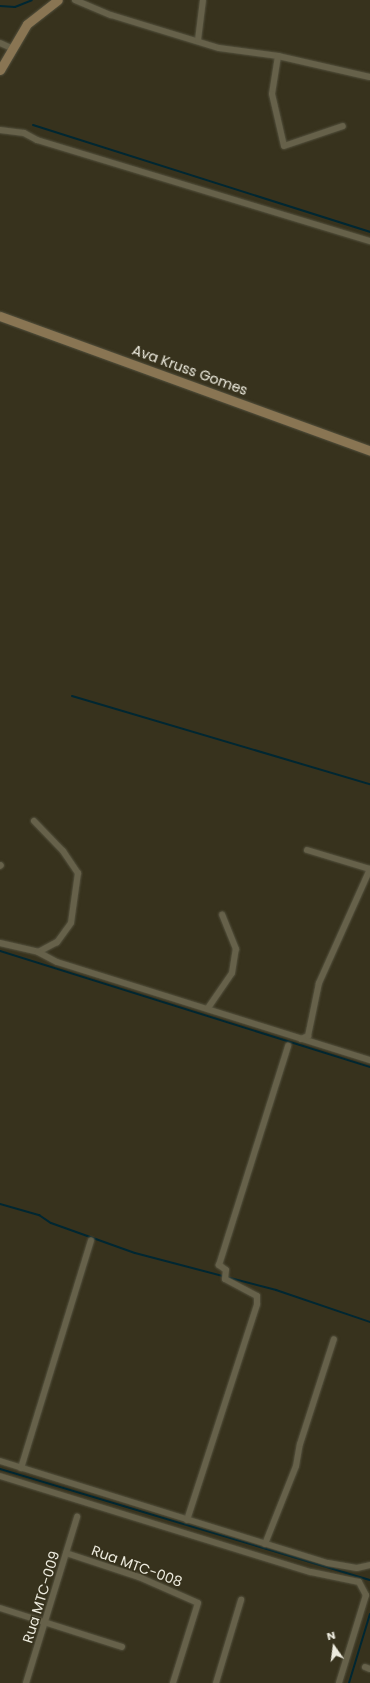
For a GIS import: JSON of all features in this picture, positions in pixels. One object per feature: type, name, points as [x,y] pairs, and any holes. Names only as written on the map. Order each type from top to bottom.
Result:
[{"type":"street","points":[[0,70],[11,48],[27,24],[58,0]]},
{"type":"street","points":[[75,0],[111,15],[238,52],[278,56],[370,78]]},
{"type":"street","points":[[198,40],[203,0]]},
{"type":"street","points":[[0,43],[11,48]]},
{"type":"street","points":[[278,56],[272,94],[284,146],[343,126]]},
{"type":"street","points":[[0,130],[24,133],[37,140],[370,241]]},
{"type":"street","name":"Ava Kruss Gomes","points":[[0,316],[370,451]]},
{"type":"street","points":[[34,821],[63,851],[78,873],[71,923],[57,942],[38,952]]},
{"type":"street","points":[[301,1039],[308,1036],[319,983],[370,869],[307,850]]},
{"type":"street","points":[[208,1008],[232,973],[236,949],[222,915]]},
{"type":"street","points":[[0,943],[38,952],[57,962],[208,1008],[370,1060]]},
{"type":"street","points":[[187,1520],[257,1304],[257,1296],[225,1279],[226,1270],[219,1265],[288,1046]]},
{"type":"street","points":[[20,1468],[91,1241]]},
{"type":"street","points":[[265,1544],[296,1466],[300,1444],[334,1339]]},
{"type":"street","points":[[0,1461],[328,1563],[357,1568],[370,1565]]},
{"type":"street","points":[[0,1476],[311,1572],[359,1582],[366,1595],[339,1683]]},
{"type":"street","name":"Rua MTC-009","points":[[26,1683],[47,1622],[77,1517]]},
{"type":"street","name":"Rua MTC-008","points":[[66,1553],[139,1577],[198,1603],[174,1683]]},
{"type":"street","points":[[216,1683],[241,1600]]},
{"type":"street","points":[[0,1608],[122,1647]]},
{"type":"waterway","points":[[0,6],[15,7],[32,0]]},
{"type":"waterway","points":[[33,125],[370,232]]},
{"type":"waterway","points":[[72,696],[370,784]]},
{"type":"waterway","points":[[0,951],[370,1067]]},
{"type":"waterway","points":[[0,1204],[39,1215],[51,1223],[135,1253],[276,1290],[370,1322]]},
{"type":"waterway","points":[[0,1469],[370,1580]]},
{"type":"waterway","points":[[349,1683],[370,1614]]}]
